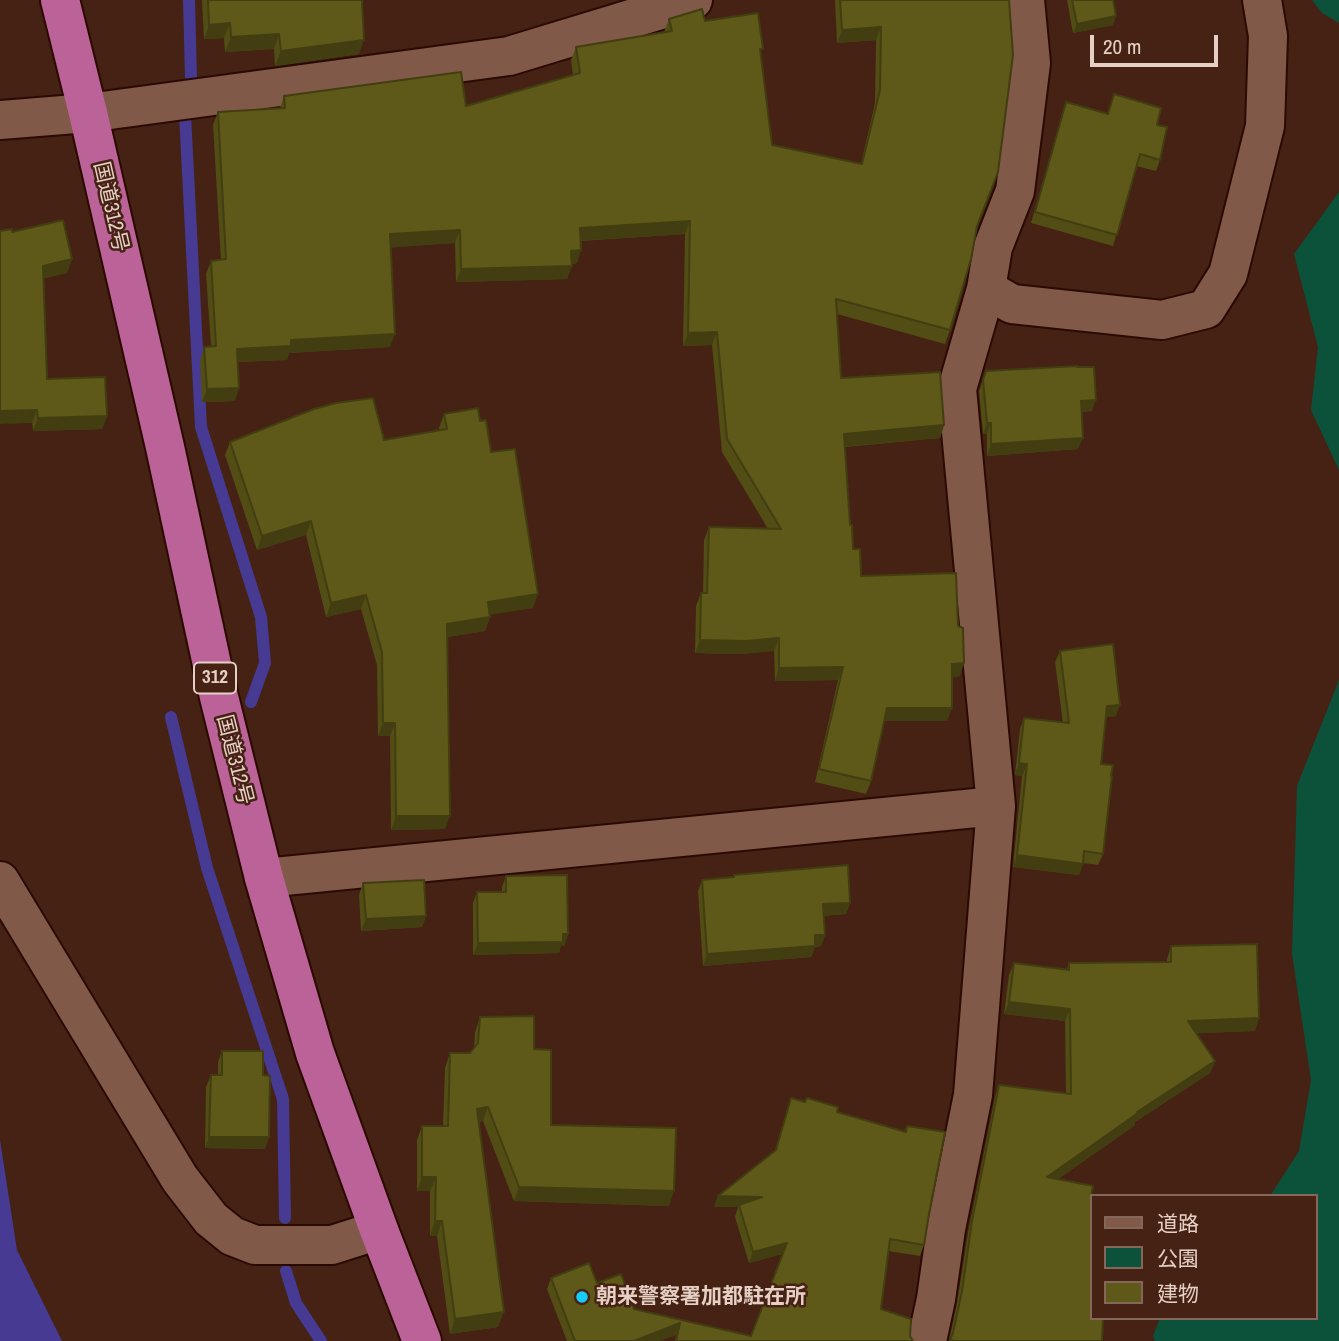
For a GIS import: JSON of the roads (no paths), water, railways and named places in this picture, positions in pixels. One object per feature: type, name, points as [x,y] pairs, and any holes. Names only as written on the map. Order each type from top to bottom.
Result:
[{"type":"highway","name":"国道312号","points":[[60,0],[162,434],[219,697],[264,878],[315,1053],[422,1341]]},
{"type":"street","points":[[0,120],[88,113],[509,56],[693,0]]},
{"type":"street","points":[[928,1341],[946,1229],[973,1095],[996,806],[957,389],[986,289],[993,247],[1015,191],[1031,63],[1025,0]]},
{"type":"street","points":[[986,289],[1012,304],[1162,320],[1206,309],[1227,274],[1265,125],[1268,36],[1262,0]]},
{"type":"street","points":[[264,878],[996,806]]},
{"type":"street","points":[[0,881],[180,1179],[211,1219],[232,1236],[255,1245],[332,1245],[379,1230]]},
{"type":"waterway","points":[[189,0],[191,77]]},
{"type":"waterway","points":[[185,114],[201,427],[261,617],[265,663],[251,702]]},
{"type":"waterway","points":[[171,717],[207,868],[283,1099],[285,1218]]},
{"type":"waterway","points":[[286,1271],[296,1303],[321,1341]]},
{"type":"place","name":"朝来警察署加都駐在所","points":[[582,1297]]}]
